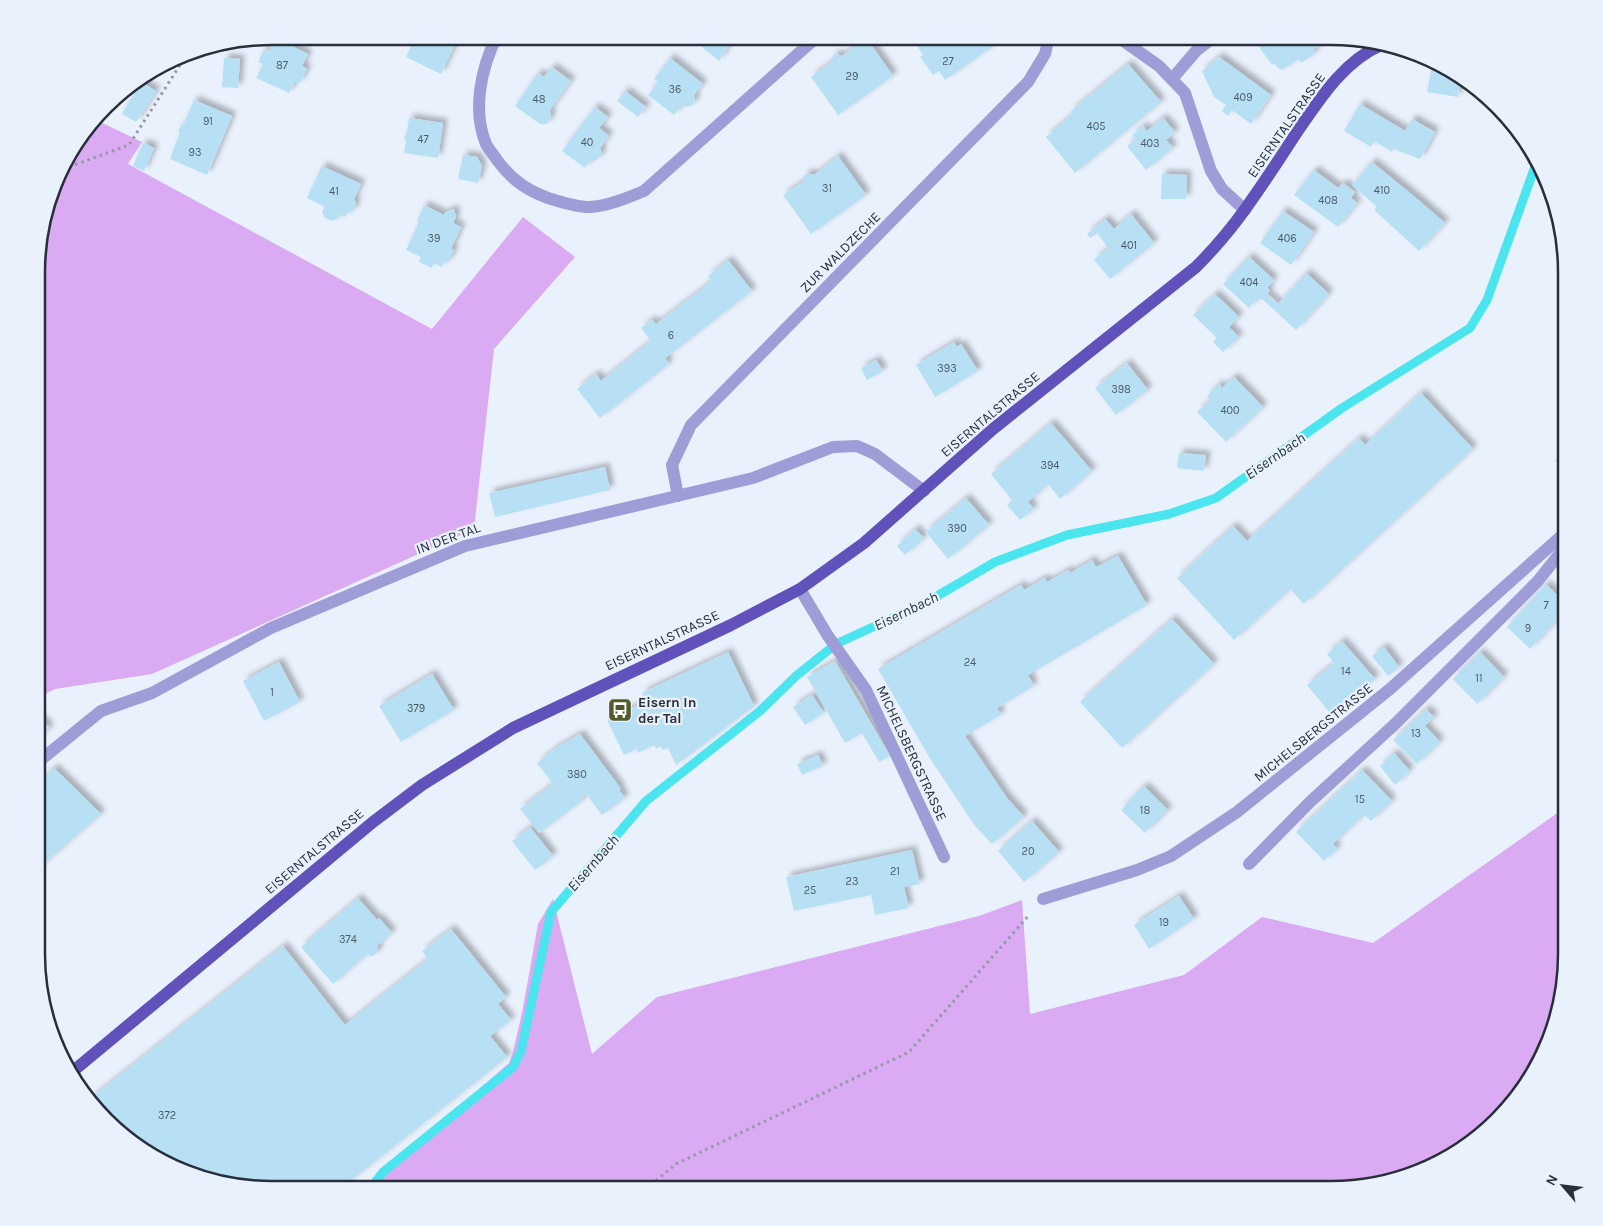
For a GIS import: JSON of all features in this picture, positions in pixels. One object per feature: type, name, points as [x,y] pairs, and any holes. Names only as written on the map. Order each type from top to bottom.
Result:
[{"type":"main road","name":"EISERNTALSTRASSE","points":[[76,1069],[373,822],[422,785],[513,728],[731,625],[800,589],[864,543],[993,428],[1196,266],[1214,249],[1245,210],[1337,78],[1372,49]]},
{"type":"street","points":[[492,45],[483,77],[479,103],[481,124],[487,145],[507,173],[517,183],[534,193],[560,202],[589,207],[617,202],[644,191],[808,45]]},
{"type":"street","name":"ZUR WALDZECHE","points":[[678,496],[672,465],[691,425],[1028,82],[1045,54],[1047,45]]},
{"type":"street","points":[[1129,45],[1159,66],[1185,92],[1211,171],[1222,189],[1245,210]]},
{"type":"street","points":[[1172,79],[1196,51],[1204,45]]},
{"type":"street","name":"IN DER TAL","points":[[45,756],[101,711],[152,693],[271,628],[464,546],[753,478],[833,447],[857,446],[875,454],[924,490]]},
{"type":"street","name":"MICHELSBERGSTRASSE","points":[[1043,899],[1137,870],[1171,856],[1237,812],[1390,689],[1558,538]]},
{"type":"street","name":"MICHELSBERGSTRASSE","points":[[1249,864],[1310,802],[1378,741],[1537,582],[1558,556]]},
{"type":"street","name":"MICHELSBERGSTRASSE","points":[[800,589],[828,636],[866,690],[944,857]]},
{"type":"path","points":[[71,166],[130,145],[181,64]]},
{"type":"path","points":[[656,1181],[676,1164],[909,1052],[1043,899]]},
{"type":"shaded area","points":[[101,122],[142,142],[128,164],[432,329],[523,217],[575,257],[494,349],[474,529],[152,674],[55,689],[45,694],[45,257],[49,228],[62,185],[83,146]]},
{"type":"shaded area","points":[[1558,813],[1558,969],[1550,1013],[1535,1054],[1520,1080],[1502,1104],[1481,1125],[1457,1143],[1431,1158],[1404,1169],[1375,1177],[1346,1181],[373,1181],[509,1063],[523,1008],[538,924],[553,899],[592,1054],[657,997],[979,916],[1022,900],[1030,1014],[1184,975],[1262,917],[1373,943]]},
{"type":"building","points":[[272,45],[290,45],[308,54],[302,66],[307,69],[300,83],[295,81],[289,93],[256,78],[263,64],[258,62],[264,49],[269,51]]},
{"type":"building","points":[[412,45],[455,45],[441,74],[406,57]]},
{"type":"building","points":[[699,45],[729,45],[719,61]]},
{"type":"building","points":[[856,45],[872,45],[893,76],[838,115],[811,77],[832,62],[835,54],[842,56]]},
{"type":"building","points":[[916,45],[995,45],[945,80],[939,71],[933,75],[920,57],[923,55]]},
{"type":"building","points":[[1262,45],[1319,45],[1313,50],[1315,53],[1301,63],[1299,59],[1282,70],[1274,63],[1272,65],[1259,47]]},
{"type":"building","points":[[1219,57],[1271,95],[1251,124],[1232,110],[1228,116],[1222,111],[1226,105],[1214,97],[1202,71]]},
{"type":"building","points":[[224,58],[240,59],[238,88],[222,87]]},
{"type":"building","points":[[670,58],[703,84],[694,95],[695,101],[691,106],[686,107],[682,104],[674,115],[648,95],[658,82],[654,79]]},
{"type":"building","points":[[1128,64],[1161,102],[1075,173],[1046,137],[1073,114],[1071,111]]},
{"type":"building","points":[[552,67],[571,81],[550,110],[551,117],[547,124],[540,124],[515,106],[538,73],[544,77]]},
{"type":"building","points":[[1432,68],[1460,85],[1458,97],[1427,92]]},
{"type":"building","points":[[145,84],[156,91],[136,122],[122,114],[136,91]]},
{"type":"building","points":[[625,91],[646,107],[638,117],[617,101]]},
{"type":"building","points":[[194,100],[232,116],[207,175],[170,159],[180,133],[178,132],[181,125],[183,126]]},
{"type":"building","points":[[1360,104],[1405,131],[1412,119],[1435,132],[1420,159],[1394,149],[1392,152],[1374,141],[1371,147],[1344,131]]},
{"type":"building","points":[[595,107],[608,117],[599,128],[609,136],[600,148],[602,154],[597,160],[591,160],[585,168],[562,151]]},
{"type":"building","points":[[409,118],[443,123],[438,158],[404,153],[406,140],[404,138]]},
{"type":"building","points":[[1163,118],[1175,132],[1166,140],[1173,148],[1146,170],[1127,146],[1136,139],[1132,135],[1143,126],[1147,131]]},
{"type":"building","points":[[143,143],[154,148],[144,171],[133,166]]},
{"type":"building","points":[[463,155],[477,157],[482,166],[478,183],[458,179]]},
{"type":"building","points":[[838,156],[866,195],[811,234],[783,195],[804,181],[804,176],[808,173],[814,175]]},
{"type":"building","points":[[1372,162],[1445,223],[1419,251],[1374,210],[1377,207],[1352,185]]},
{"type":"building","points":[[322,166],[361,184],[354,199],[356,204],[353,211],[347,213],[346,217],[340,214],[337,219],[332,221],[324,217],[322,212],[325,207],[307,198]]},
{"type":"building","points":[[1314,170],[1338,188],[1343,183],[1355,192],[1351,198],[1357,203],[1338,227],[1294,195]]},
{"type":"building","points":[[1162,174],[1187,175],[1186,199],[1161,199]]},
{"type":"building","points":[[424,205],[444,215],[446,212],[454,209],[456,217],[453,223],[461,227],[451,249],[454,250],[448,262],[445,261],[442,267],[434,263],[432,268],[419,262],[421,257],[406,250],[419,222],[417,221]]},
{"type":"building","points":[[1283,211],[1314,232],[1291,265],[1260,243]]},
{"type":"building","points":[[1131,214],[1154,243],[1110,279],[1094,260],[1108,248],[1097,233],[1090,238],[1087,234],[1105,219],[1114,229]]},
{"type":"building","points":[[1249,257],[1274,280],[1267,288],[1270,290],[1267,294],[1278,304],[1306,273],[1329,294],[1296,330],[1262,299],[1258,298],[1249,308],[1223,284]]},
{"type":"building","points":[[728,260],[752,291],[665,358],[669,364],[600,418],[577,389],[596,374],[601,381],[651,341],[641,328],[652,320],[656,324],[712,281],[708,276]]},
{"type":"building","points":[[1215,294],[1239,317],[1229,327],[1239,337],[1223,352],[1213,342],[1217,338],[1193,315]]},
{"type":"building","points":[[954,342],[957,347],[961,344],[978,371],[935,397],[916,365]]},
{"type":"building","points":[[876,360],[883,371],[867,380],[861,368]]},
{"type":"building","points":[[1127,363],[1148,390],[1116,415],[1095,388]]},
{"type":"building","points":[[1234,377],[1263,407],[1226,442],[1197,412],[1211,400],[1207,396],[1219,384],[1222,388]]},
{"type":"building","points":[[1421,393],[1473,449],[1304,604],[1290,589],[1234,640],[1177,578],[1233,526],[1247,541],[1359,438],[1365,445]]},
{"type":"building","points":[[1051,423],[1092,471],[1060,499],[1048,484],[1028,502],[1034,509],[1020,520],[1007,505],[1012,500],[991,474]]},
{"type":"building","points":[[1179,453],[1206,455],[1204,471],[1177,468]]},
{"type":"building","points":[[605,467],[610,490],[495,517],[489,493]]},
{"type":"building","points":[[966,498],[989,525],[948,559],[926,532]]},
{"type":"building","points":[[915,529],[924,538],[905,555],[897,546]]},
{"type":"building","points":[[1118,556],[1147,605],[1028,675],[1034,686],[997,708],[1001,715],[965,736],[1007,798],[1024,817],[992,844],[975,826],[929,757],[878,669],[1021,585],[1024,590],[1045,578],[1047,582],[1069,570],[1070,573],[1092,560],[1096,567]]},
{"type":"building","points":[[1546,584],[1558,596],[1558,619],[1530,649],[1507,627]]},
{"type":"building","points":[[1172,619],[1214,664],[1122,748],[1080,702]]},
{"type":"building","points":[[1342,641],[1375,679],[1331,714],[1307,685],[1334,663],[1327,654]]},
{"type":"building","points":[[1384,647],[1399,667],[1388,676],[1372,656]]},
{"type":"building","points":[[728,652],[754,706],[676,765],[668,748],[663,750],[661,746],[656,749],[654,745],[638,753],[636,749],[624,755],[607,720],[645,702],[642,693]]},
{"type":"building","points":[[1480,652],[1504,677],[1477,704],[1453,679]]},
{"type":"building","points":[[835,661],[890,756],[879,762],[862,733],[845,743],[807,677]]},
{"type":"building","points":[[279,662],[300,702],[264,721],[243,681]]},
{"type":"building","points":[[432,674],[454,710],[401,742],[379,706]]},
{"type":"building","points":[[812,695],[824,713],[805,725],[793,707]]},
{"type":"building","points":[[1426,709],[1434,717],[1425,726],[1440,742],[1417,764],[1393,740]]},
{"type":"building","points":[[45,723],[50,728],[45,733]]},
{"type":"building","points":[[580,734],[621,789],[619,790],[625,798],[602,815],[586,794],[581,798],[583,800],[539,833],[520,809],[553,784],[537,763],[553,750]]},
{"type":"building","points":[[1394,753],[1410,771],[1395,785],[1380,766]]},
{"type":"building","points":[[818,755],[823,766],[802,775],[797,764]]},
{"type":"building","points":[[54,768],[101,814],[45,863],[45,777]]},
{"type":"building","points":[[1362,770],[1392,801],[1371,821],[1364,814],[1333,844],[1337,849],[1324,861],[1296,832]]},
{"type":"building","points":[[1144,786],[1168,810],[1145,833],[1121,810]]},
{"type":"building","points":[[1032,821],[1059,852],[1024,882],[998,851]]},
{"type":"building","points":[[530,827],[553,856],[535,870],[512,841]]},
{"type":"building","points":[[912,850],[920,884],[904,887],[909,908],[875,915],[871,895],[794,911],[786,877]]},
{"type":"building","points":[[1179,896],[1194,919],[1149,949],[1134,925]]},
{"type":"building","points":[[358,898],[377,920],[379,918],[392,933],[378,945],[378,951],[373,956],[366,955],[333,984],[301,947]]},
{"type":"building","points":[[451,929],[506,997],[498,1004],[511,1020],[490,1036],[507,1057],[350,1181],[257,1181],[228,1177],[199,1169],[172,1158],[146,1143],[122,1125],[94,1095],[283,946],[345,1025],[428,959],[422,951]]},
{"type":"waterway","name":"Eisernbach","points":[[376,1181],[383,1172],[513,1067],[521,1051],[551,912],[646,801],[760,711],[796,676],[836,644],[927,602],[995,562],[1067,535],[1169,514],[1216,498],[1342,408],[1470,328],[1487,300],[1534,170]]},
{"type":"place","name":"Eisern In der Tal","points":[[620,710]]}]
